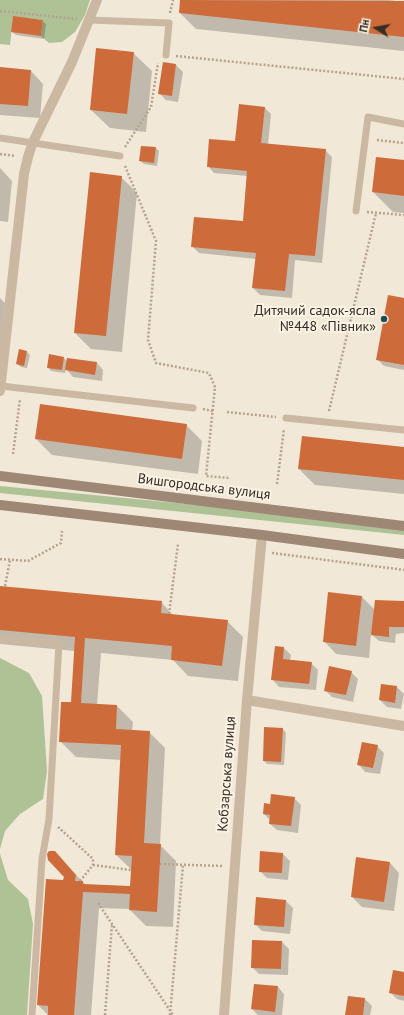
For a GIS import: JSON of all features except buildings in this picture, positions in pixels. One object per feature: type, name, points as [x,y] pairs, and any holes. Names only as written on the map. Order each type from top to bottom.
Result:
[{"type":"main road","name":"Вишгородська вулиця","points":[[0,476],[404,526]]},
{"type":"main road","points":[[0,505],[404,554]]},
{"type":"street","points":[[0,388],[24,174],[28,157],[33,142],[72,62],[97,0]]},
{"type":"street","name":"Кобзарська вулиця","points":[[224,1015],[247,700],[262,536]]},
{"type":"street","points":[[247,700],[404,726]]},
{"type":"lane","points":[[89,20],[169,23],[166,55]]},
{"type":"lane","points":[[356,212],[368,117],[404,124]]},
{"type":"lane","points":[[0,138],[120,156]]},
{"type":"lane","points":[[0,388],[22,388],[193,408]]},
{"type":"lane","points":[[286,418],[404,430]]},
{"type":"lane","points":[[0,639],[59,643],[49,819],[42,858],[32,1015]]},
{"type":"path","points":[[0,11],[89,20]]},
{"type":"path","points":[[230,478],[206,476],[215,386],[209,374],[156,363],[148,340],[156,241],[144,209],[120,156],[151,107],[159,60],[166,55],[404,79]]},
{"type":"path","points":[[365,139],[404,143]]},
{"type":"path","points":[[356,212],[404,215]]},
{"type":"path","points":[[326,422],[376,213]]},
{"type":"path","points":[[13,454],[22,388]]},
{"type":"path","points":[[227,412],[286,418],[277,484]]},
{"type":"path","points":[[0,559],[28,561],[61,543],[62,531]]},
{"type":"path","points":[[169,614],[178,544]]},
{"type":"path","points":[[271,553],[404,570]]},
{"type":"path","points":[[5,586],[10,560]]},
{"type":"path","points":[[49,819],[93,859],[93,865],[80,881]]},
{"type":"path","points":[[160,864],[235,867]]},
{"type":"path","points":[[93,865],[131,870]]},
{"type":"path","points":[[171,1014],[183,865]]},
{"type":"path","points":[[98,903],[171,1014]]},
{"type":"path","points":[[105,1015],[112,923]]},
{"type":"green space","points":[[0,0],[90,0],[85,15],[75,32],[62,42],[49,43],[41,36],[43,20],[13,17],[10,45],[0,44]]},
{"type":"green space","points":[[0,486],[375,522],[404,526],[404,535],[0,493]]},
{"type":"green space","points":[[0,658],[29,673],[42,696],[47,771],[43,799],[20,814],[5,831],[0,849]]},
{"type":"green space","points":[[0,854],[8,880],[28,899],[33,924],[27,1015],[0,1015]]},
{"type":"place","name":"Дитячий садок-ясла №448 «Півник»","points":[[384,319]]}]
